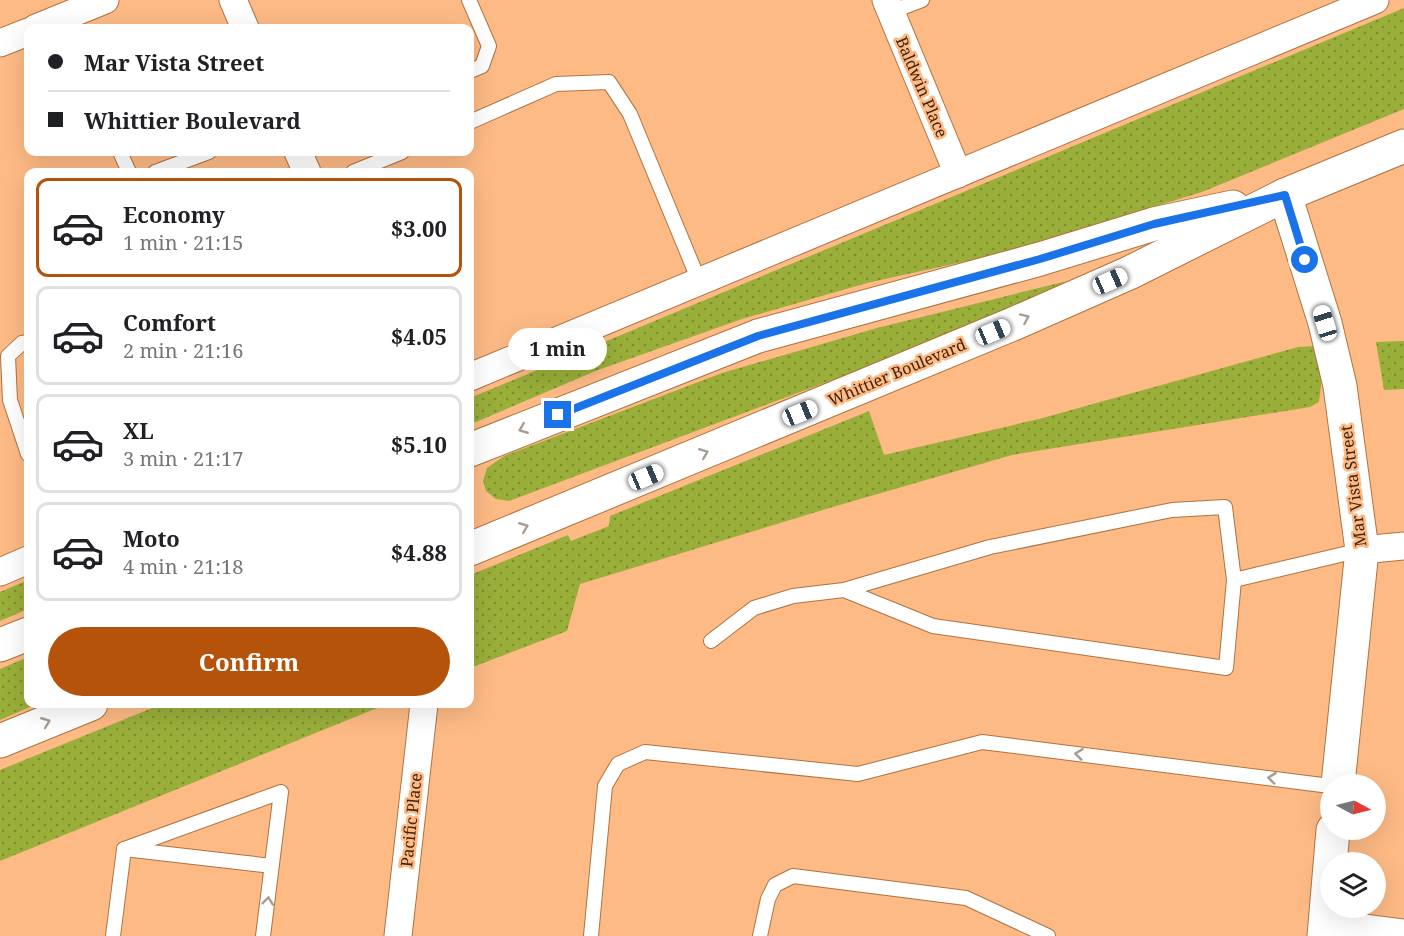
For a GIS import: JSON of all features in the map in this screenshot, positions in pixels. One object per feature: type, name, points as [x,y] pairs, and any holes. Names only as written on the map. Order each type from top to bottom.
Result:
[{"type":"main road","name":"Whittier Boulevard","points":[[474,547],[1012,324],[1130,273],[1285,195],[1404,146]]},
{"type":"main road","name":"Whittier Boulevard","points":[[474,448],[758,336],[1040,259],[1154,224],[1285,195]]},
{"type":"main road","name":"Mar Vista Street","points":[[1285,195],[1325,323],[1340,386],[1362,550],[1339,774]]},
{"type":"main road","points":[[0,645],[24,636]]},
{"type":"main road","points":[[0,741],[81,708]]},
{"type":"main road","points":[[1324,930],[1332,840]]},
{"type":"street","points":[[67,22],[105,0]]},
{"type":"street","points":[[233,0],[243,24]]},
{"type":"street","points":[[474,375],[1375,0]]},
{"type":"street","name":"Baldwin Place","points":[[888,6],[958,174]]},
{"type":"street","points":[[0,43],[24,34]]},
{"type":"street","points":[[1362,550],[1404,546]]},
{"type":"street","points":[[0,572],[24,562]]},
{"type":"street","name":"Pacific Place","points":[[398,936],[424,708]]},
{"type":"street","points":[[1324,930],[1404,933]]},
{"type":"lane","points":[[469,0],[489,46],[482,66],[474,69]]},
{"type":"lane","points":[[888,6],[922,0]]},
{"type":"lane","points":[[474,120],[556,84],[609,82],[630,114],[699,281]]},
{"type":"lane","points":[[166,168],[197,156]]},
{"type":"lane","points":[[363,168],[392,156]]},
{"type":"lane","points":[[24,343],[8,356],[10,400],[24,442]]},
{"type":"lane","points":[[711,641],[754,608],[793,596],[844,590],[990,547],[1172,510],[1225,507],[1234,580],[1226,668],[933,626],[844,590]]},
{"type":"lane","points":[[1234,580],[1362,550]]},
{"type":"lane","points":[[591,936],[605,786],[618,764],[645,752],[858,774],[982,742],[1320,785]]},
{"type":"lane","points":[[124,849],[281,792],[263,936]]},
{"type":"lane","points":[[124,849],[272,866]]},
{"type":"lane","points":[[113,936],[124,849]]},
{"type":"lane","points":[[760,936],[768,899],[775,885],[793,876],[966,897],[1048,936]]},
{"type":"green space","points":[[1404,8],[1404,109],[1202,192],[994,255],[867,283],[742,319],[598,370],[476,422],[474,422],[474,396]]},
{"type":"green space","points":[[1066,283],[1064,286],[851,373],[509,501],[496,499],[486,491],[483,481],[487,468],[504,456],[722,373],[877,328]]},
{"type":"green space","points":[[1404,341],[1404,389],[1384,390],[1376,342]]},
{"type":"green space","points":[[1315,346],[1322,378],[1319,402],[1310,407],[1012,455],[580,584],[567,631],[474,666],[474,573],[568,535],[571,541],[609,526],[610,516],[869,411],[884,455],[1039,419],[1298,347]]},
{"type":"green space","points":[[24,582],[24,611],[0,621],[0,592]]},
{"type":"green space","points":[[24,659],[24,708],[28,708],[0,720],[0,669]]},
{"type":"green space","points":[[152,708],[377,708],[0,861],[0,770]]},
{"type":"route","points":[[558,415],[758,336],[1040,259],[1154,224],[1285,195],[1305,260]]}]
